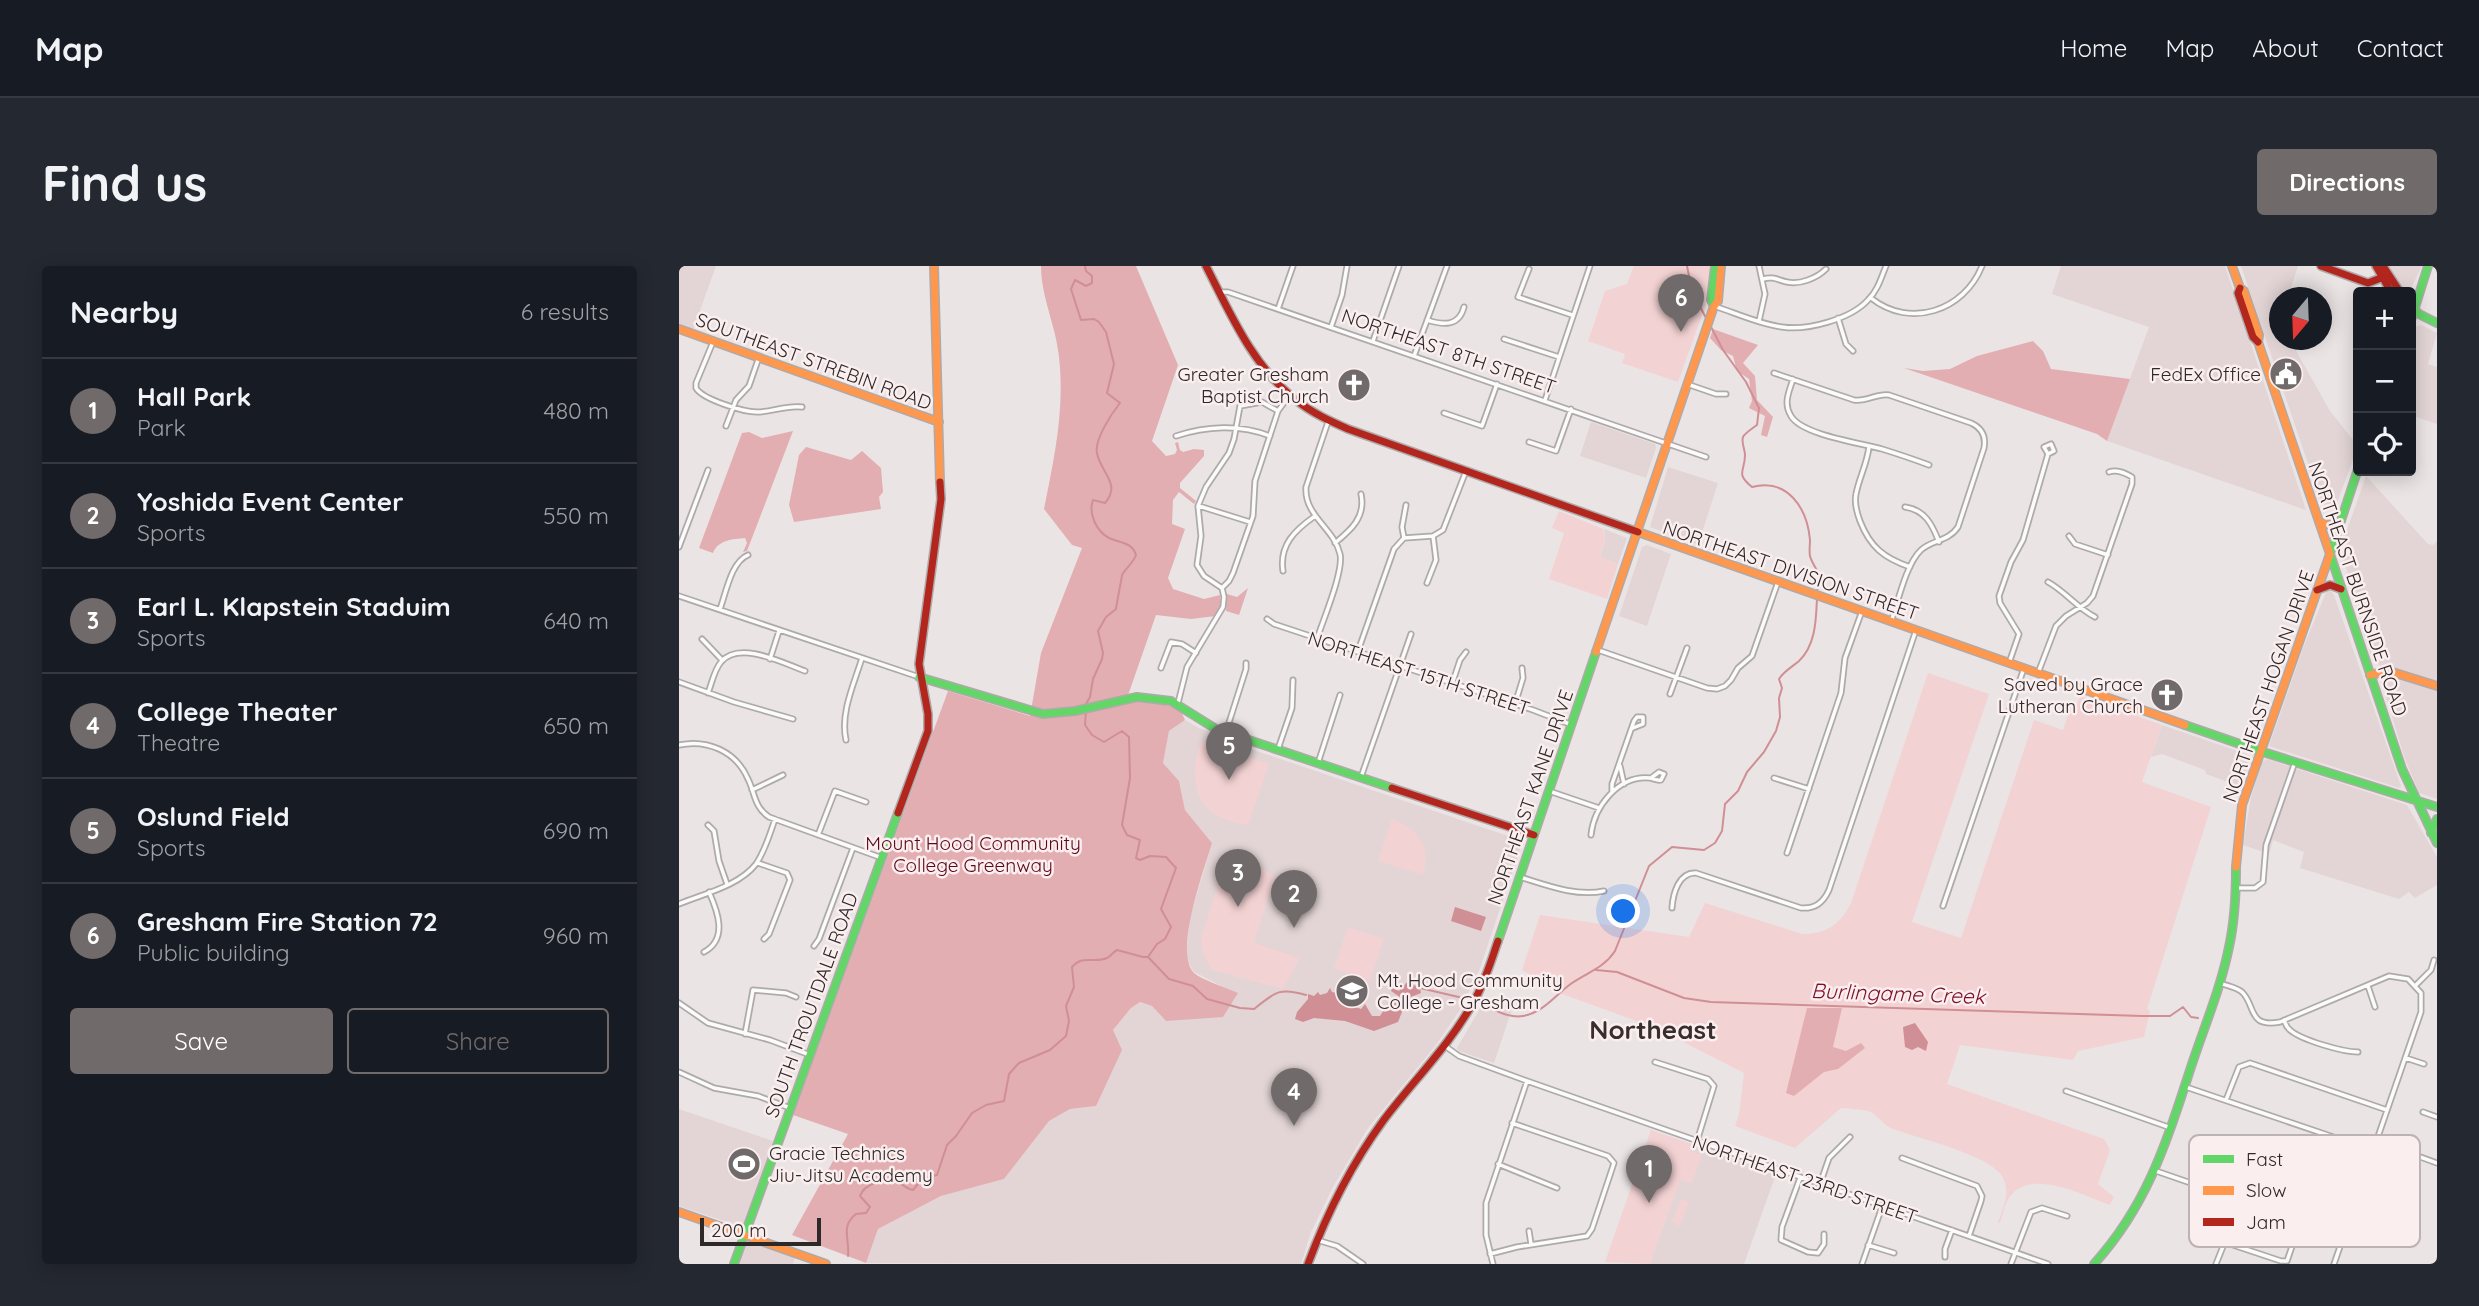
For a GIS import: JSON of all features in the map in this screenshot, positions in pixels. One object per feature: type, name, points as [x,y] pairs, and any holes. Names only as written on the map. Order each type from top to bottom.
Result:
[{"type":"main road","name":"SOUTH TROUTDALE ROAD","points":[[734,1264],[928,731],[929,718],[919,677],[919,657],[941,499],[934,266]]},
{"type":"main road","name":"NORTHEAST DIVISION STREET","points":[[1206,266],[1259,364],[1289,396],[1328,422],[2260,751],[2437,807]]},
{"type":"main road","name":"NORTHEAST KANE DRIVE","points":[[1714,306],[1711,300],[1715,266]]},
{"type":"main road","name":"NORTHEAST KANE DRIVE","points":[[1308,1264],[1338,1193],[1361,1152],[1401,1097],[1462,1023],[1483,984],[1719,294],[1721,266]]},
{"type":"main road","name":"NORTHEAST BURNSIDE ROAD","points":[[2232,266],[2256,325],[2258,342]]},
{"type":"main road","points":[[2321,266],[2368,283],[2381,278]]},
{"type":"main road","points":[[2376,266],[2387,287]]},
{"type":"main road","points":[[2383,266],[2397,287]]},
{"type":"main road","points":[[2416,298],[2428,266]]},
{"type":"main road","name":"NORTHEAST BURNSIDE ROAD","points":[[2240,288],[2238,293],[2241,302],[2253,337],[2258,342],[2402,769],[2437,843]]},
{"type":"main road","points":[[2241,302],[2245,303],[2250,318],[2256,325]]},
{"type":"main road","points":[[2416,310],[2437,323]]},
{"type":"main road","name":"SOUTHEAST STREBIN ROAD","points":[[679,329],[939,422]]},
{"type":"main road","name":"NORTHEAST HOGAN DRIVE","points":[[2094,1264],[2131,1219],[2156,1171],[2220,983],[2232,934],[2240,818],[2260,751],[2356,476]]},
{"type":"main road","points":[[2319,522],[2329,525],[2340,522]]},
{"type":"main road","points":[[2317,590],[2330,585],[2341,589]]},
{"type":"main road","points":[[2370,675],[2385,670],[2393,671],[2437,686]]},
{"type":"main road","points":[[919,677],[1043,714],[1063,713],[1100,702],[1155,697],[1178,704],[1206,725],[1226,733],[1534,835]]},
{"type":"main road","points":[[2431,833],[2437,819]]},
{"type":"main road","points":[[679,1212],[827,1264]]},
{"type":"street","points":[[1277,309],[1293,266]]},
{"type":"street","points":[[1331,327],[1342,295],[1347,266]]},
{"type":"street","points":[[1373,341],[1399,266]]},
{"type":"street","points":[[1414,356],[1447,266]]},
{"type":"street","points":[[1545,400],[1590,266]]},
{"type":"street","points":[[1759,266],[1765,300],[1759,321]]},
{"type":"street","points":[[1714,306],[1774,326],[1799,329],[1857,310],[1871,298],[1886,266]]},
{"type":"street","points":[[1871,298],[1891,311],[1917,314],[1933,310],[1960,298],[1971,287],[1982,266]]},
{"type":"street","points":[[1763,279],[1772,277],[1797,283],[1820,275],[1826,269]]},
{"type":"street","points":[[1529,270],[1518,297],[1572,315]]},
{"type":"street","name":"NORTHEAST 8TH STREET","points":[[1220,292],[1228,292],[1373,341],[1706,457]]},
{"type":"street","points":[[1427,320],[1451,324],[1459,318],[1464,307]]},
{"type":"street","points":[[1838,318],[1846,344],[1853,351]]},
{"type":"street","points":[[1504,339],[1559,358]]},
{"type":"street","points":[[713,341],[697,383],[697,391],[701,395],[758,412],[787,406],[802,407]]},
{"type":"street","points":[[726,426],[733,406],[749,386],[759,357]]},
{"type":"street","points":[[1774,373],[1854,400],[1863,401],[1880,394],[1889,395],[1983,429],[1984,448],[1959,523],[1952,535],[1924,548],[1910,568],[1891,622]]},
{"type":"street","points":[[1793,379],[1786,404],[1796,423],[1855,445],[1929,465]]},
{"type":"street","points":[[1444,413],[1482,426],[1497,384]]},
{"type":"street","points":[[1687,384],[1716,394],[1725,394]]},
{"type":"street","points":[[1222,588],[1233,573],[1255,509],[1255,481],[1278,411],[1289,396]]},
{"type":"street","points":[[1178,704],[1185,673],[1223,607],[1222,588],[1204,576],[1198,565],[1201,537],[1198,506],[1206,487],[1229,453],[1240,406],[1262,402],[1278,411]]},
{"type":"street","points":[[1529,442],[1556,451],[1571,409]]},
{"type":"street","points":[[1317,639],[1340,568],[1340,554],[1335,543],[1306,500],[1306,487],[1328,422]]},
{"type":"street","points":[[1176,436],[1197,429],[1236,429],[1257,431],[1270,436]]},
{"type":"street","points":[[1869,447],[1855,495],[1857,513],[1874,547],[1888,559],[1910,568]]},
{"type":"street","points":[[2009,663],[2019,634],[2000,603],[1999,596],[2011,562],[2023,540],[2048,454]]},
{"type":"street","points":[[679,547],[708,470]]},
{"type":"street","points":[[1357,652],[1394,549],[1405,538],[1433,536],[1446,526],[1466,471]]},
{"type":"street","points":[[2038,673],[2056,626],[2093,596],[2108,555],[2132,484],[2132,477],[2127,474],[2109,472]]},
{"type":"street","points":[[1335,543],[1351,530],[1358,520],[1361,494]]},
{"type":"street","points":[[1405,538],[1402,527],[1406,505]]},
{"type":"street","points":[[1198,506],[1250,522]]},
{"type":"street","points":[[1905,507],[1922,512],[1939,542]]},
{"type":"street","points":[[1283,571],[1282,563],[1292,535],[1315,516]]},
{"type":"street","points":[[1427,583],[1437,555],[1433,536]]},
{"type":"street","points":[[2069,536],[2075,544],[2108,555]]},
{"type":"street","points":[[720,609],[737,565],[748,555]]},
{"type":"street","points":[[1598,650],[1707,688],[1717,689],[1728,684],[1753,652],[1778,582]]},
{"type":"street","points":[[2048,582],[2095,617]]},
{"type":"street","points":[[679,596],[919,677]]},
{"type":"street","points":[[1787,853],[1841,693],[1846,658],[1862,611]]},
{"type":"street","name":"NORTHEAST 15TH STREET","points":[[1267,620],[1572,725]]},
{"type":"street","points":[[1672,908],[1673,898],[1682,878],[1690,872],[1801,908],[1815,906],[1826,897],[1916,630]]},
{"type":"street","points":[[770,659],[779,631]]},
{"type":"street","points":[[1361,778],[1411,634]]},
{"type":"street","points":[[702,639],[722,660]]},
{"type":"street","points":[[1161,668],[1171,642],[1182,644],[1196,653]]},
{"type":"street","points":[[1671,694],[1687,648]]},
{"type":"street","points":[[708,693],[722,660],[740,651],[805,671]]},
{"type":"street","points":[[1452,684],[1460,660],[1466,652]]},
{"type":"street","points":[[846,740],[846,712],[862,658]]},
{"type":"street","points":[[1226,733],[1246,663]]},
{"type":"street","points":[[1515,704],[1523,678],[1522,668]]},
{"type":"street","points":[[1943,906],[2024,668]]},
{"type":"street","points":[[1278,750],[1291,708],[1293,680]]},
{"type":"street","points":[[679,682],[793,719]]},
{"type":"street","points":[[1318,763],[1340,695]]},
{"type":"street","points":[[1612,792],[1612,784],[1633,728]]},
{"type":"street","points":[[679,745],[697,743],[722,750],[740,765],[759,808],[775,819],[882,858]]},
{"type":"street","points":[[2235,888],[2255,888],[2263,882],[2266,847],[2295,762]]},
{"type":"street","points":[[1620,766],[1625,785]]},
{"type":"street","points":[[752,790],[783,775]]},
{"type":"street","points":[[1591,835],[1599,808],[1612,792],[1625,785],[1651,778]]},
{"type":"street","points":[[1774,778],[1808,789]]},
{"type":"street","points":[[818,835],[835,791],[866,802]]},
{"type":"street","points":[[1549,791],[1599,808]]},
{"type":"street","points":[[679,904],[748,873],[757,862],[775,819]]},
{"type":"street","points":[[708,825],[713,831],[727,884]]},
{"type":"street","points":[[814,946],[853,848]]},
{"type":"street","points":[[757,862],[789,876],[769,934],[764,939]]},
{"type":"street","points":[[1520,877],[1558,888],[1593,893],[1604,891]]},
{"type":"street","points":[[704,952],[714,944],[719,925],[717,909],[709,892]]},
{"type":"street","points":[[2416,985],[2431,970],[2434,960]]},
{"type":"street","points":[[2220,983],[2243,993],[2250,1010],[2259,1019],[2271,1023],[2394,976],[2404,977],[2416,985],[2423,1007],[2379,1135]]},
{"type":"street","points":[[2368,986],[2375,1007]]},
{"type":"street","points":[[745,1034],[753,990],[786,993],[796,998]]},
{"type":"street","points":[[679,1003],[708,1023],[810,1055]]},
{"type":"street","points":[[2284,1020],[2289,1029],[2297,1034],[2348,1052],[2358,1052]]},
{"type":"street","name":"NORTHEAST 23RD STREET","points":[[1445,1046],[1458,1056],[1527,1081],[2048,1264]]},
{"type":"street","points":[[2406,1058],[2424,1065]]},
{"type":"street","points":[[1655,1062],[1708,1079],[1714,1086],[1697,1141]]},
{"type":"street","points":[[2226,1100],[2237,1071],[2243,1064],[2250,1063],[2387,1110]]},
{"type":"street","points":[[679,1072],[724,1091],[758,1096],[790,1108]]},
{"type":"street","points":[[1493,1264],[1486,1236],[1485,1210],[1527,1081]]},
{"type":"street","points":[[2185,1086],[2328,1135]]},
{"type":"street","points":[[2066,1091],[2171,1128]]},
{"type":"street","points":[[2423,1112],[2437,1117]]},
{"type":"street","points":[[1490,1254],[1531,1244],[1587,1236],[1613,1170],[1614,1161],[1604,1155],[1512,1123]]},
{"type":"street","points":[[1819,1184],[1829,1158],[1850,1137]]},
{"type":"street","points":[[2420,1157],[2437,1163]]},
{"type":"street","points":[[1902,1158],[1977,1186],[1982,1196],[1969,1236]]},
{"type":"street","points":[[1498,1164],[1557,1188]]},
{"type":"street","points":[[2156,1171],[2189,1182]]},
{"type":"street","points":[[1800,1178],[1782,1227],[1781,1240],[1808,1252],[1818,1253],[1824,1234]]},
{"type":"street","points":[[1862,1264],[1882,1206]]},
{"type":"street","points":[[2011,1264],[2028,1216],[2034,1209],[2042,1208],[2067,1216]]},
{"type":"street","points":[[1945,1257],[1952,1230]]},
{"type":"street","points":[[1529,1231],[1531,1244]]},
{"type":"street","points":[[1317,1240],[1337,1246],[1363,1264]]},
{"type":"street","points":[[1868,1245],[1894,1253]]},
{"type":"street","points":[[2216,1264],[2223,1247]]},
{"type":"street","points":[[2239,1247],[2287,1261],[2292,1247]]},
{"type":"street","points":[[2334,1264],[2340,1247]]},
{"type":"shaded area","points":[[679,266],[716,266],[693,330],[679,324]]},
{"type":"shaded area","points":[[1634,266],[1710,266],[1706,304],[1678,382],[1622,363],[1625,354],[1588,341],[1605,291],[1627,284]]},
{"type":"shaded area","points":[[2061,266],[2225,266],[2306,510],[2107,441],[2149,327],[2052,294]]},
{"type":"shaded area","points":[[2241,266],[2298,266],[2291,287],[2269,287],[2269,349]]},
{"type":"shaded area","points":[[2387,266],[2422,266],[2412,287],[2400,287]]},
{"type":"shaded area","points":[[2421,325],[2437,333],[2428,364],[2437,367],[2437,424],[2416,417],[2416,327]]},
{"type":"shaded area","points":[[2269,350],[2296,350],[2330,411],[2353,440],[2353,460],[2337,503],[2322,505]]},
{"type":"shaded area","points":[[1591,422],[1655,444],[1646,478],[1580,456]]},
{"type":"shaded area","points":[[1668,467],[1718,483],[1698,545],[1650,527]]},
{"type":"shaded area","points":[[2366,476],[2428,544],[2433,545],[2437,541],[2437,681],[2391,667],[2380,667],[2373,661],[2362,629],[2367,629],[2340,550]]},
{"type":"shaded area","points":[[1559,511],[1603,529],[1605,542],[1600,557],[1618,564],[1607,599],[1549,579],[1564,533],[1552,528]]},
{"type":"shaded area","points":[[1604,529],[1627,538],[1618,564],[1600,557],[1605,542]]},
{"type":"shaded area","points":[[1647,545],[1671,554],[1647,626],[1619,616],[1642,547]]},
{"type":"shaded area","points":[[2327,590],[2334,595],[2401,786],[2399,788],[2269,746],[2303,648]]},
{"type":"shaded area","points":[[1928,673],[1989,694],[1912,922],[1961,938],[2034,720],[2063,730],[2072,703],[2077,705],[2080,696],[2162,725],[2142,782],[2211,807],[2147,1009],[2150,1011],[2144,1037],[2078,1051],[2073,1060],[1960,1045],[1947,1084],[2104,1139],[2110,1150],[2098,1184],[2114,1197],[2110,1205],[2056,1186],[2028,1185],[2016,1190],[2007,1201],[2000,1223],[1998,1222],[2006,1199],[2006,1187],[1995,1168],[1968,1154],[1889,1127],[1868,1111],[1841,1108],[1795,1148],[1735,1126],[1744,1073],[1656,1028],[1551,990],[1552,987],[1522,970],[1540,915],[1689,937],[1705,903],[1802,934],[1831,927],[1851,903]]},
{"type":"shaded area","points":[[2389,675],[2437,690],[2437,799],[2419,793],[2405,759],[2381,681],[2381,676]]},
{"type":"shaded area","name":"Mt. Hood Community College - Gresham","points":[[1185,720],[1199,728],[1234,739],[1233,743],[1523,841],[1479,971],[1460,1010],[1436,1045],[1368,1128],[1333,1187],[1311,1232],[1301,1264],[866,1263],[878,1229],[941,1196],[1004,1179],[1049,1121],[1070,1109],[1096,1106],[1113,1030],[1131,1008],[1140,1002],[1152,1006],[1166,1021],[1237,994],[1194,972],[1186,959],[1190,917],[1212,843],[1185,810],[1179,781],[1163,763],[1169,731]]},
{"type":"shaded area","points":[[2162,725],[2249,755],[2241,787],[2162,754],[2151,757]]},
{"type":"shaded area","points":[[1201,741],[1269,764],[1248,825],[1217,816],[1200,798],[1195,772]]},
{"type":"shaded area","points":[[2267,759],[2407,805],[2437,857],[2437,885],[2415,898],[2409,892],[2399,899],[2300,868],[2304,852],[2273,840],[2269,854],[2243,845],[2251,797],[2262,762]]},
{"type":"shaded area","points":[[1392,819],[1416,833],[1421,840],[1426,855],[1423,875],[1378,861]]},
{"type":"shaded area","points":[[1240,860],[1255,864],[1275,876],[1254,943],[1300,958],[1283,989],[1211,970],[1202,950],[1201,937],[1222,873],[1229,865]]},
{"type":"shaded area","points":[[1455,907],[1486,917],[1481,931],[1451,921]]},
{"type":"shaded area","points":[[1348,927],[1384,939],[1370,981],[1334,969]]},
{"type":"shaded area","points":[[1409,980],[1414,981],[1413,985],[1416,986],[1419,983],[1421,993],[1411,997],[1398,1022],[1374,1031],[1345,1021],[1314,1018],[1303,1022],[1295,1019],[1297,1012],[1308,999],[1308,994],[1314,996],[1318,992],[1320,995],[1327,993],[1330,988],[1340,998],[1348,1001],[1346,1004],[1352,1006],[1355,1003],[1356,1007],[1361,1009],[1365,1004],[1372,1016],[1380,1016],[1388,1003],[1399,1001],[1400,997],[1391,991],[1392,988],[1399,991]]},
{"type":"shaded area","points":[[1485,1000],[1513,1006],[1494,1063],[1457,1048]]},
{"type":"shaded area","points":[[1915,1023],[1928,1042],[1926,1051],[1918,1047],[1912,1050],[1905,1047],[1903,1027]]},
{"type":"shaded area","points":[[679,1109],[773,1141],[743,1225],[679,1206]]},
{"type":"shaded area","points":[[1651,1130],[1692,1144],[1690,1151],[1702,1155],[1692,1183],[1680,1180],[1650,1264],[1605,1262]]},
{"type":"shaded area","points":[[1692,1144],[1776,1174],[1744,1264],[1650,1264]]},
{"type":"shaded area","points":[[1681,1199],[1689,1202],[1680,1226],[1672,1222]]},
{"type":"shaded area","points":[[749,1242],[795,1258],[793,1264],[739,1264],[745,1245]]},
{"type":"green space","name":"Mount Hood Community College Greenway","points":[[1041,266],[1136,266],[1178,365],[1152,441],[1166,456],[1175,454],[1175,443],[1178,442],[1183,452],[1204,450],[1204,456],[1180,483],[1180,488],[1196,501],[1194,504],[1179,492],[1173,500],[1172,524],[1185,529],[1168,578],[1173,589],[1204,599],[1220,595],[1220,608],[1216,616],[1191,619],[1156,615],[1126,701],[1148,700],[1180,709],[1185,720],[1169,731],[1163,763],[1179,781],[1185,810],[1212,843],[1192,910],[1187,948],[1188,963],[1198,976],[1238,993],[1223,1017],[1166,1021],[1152,1006],[1140,1002],[1131,1008],[1113,1030],[1122,1050],[1096,1106],[1070,1109],[1049,1121],[1004,1179],[941,1196],[878,1229],[866,1263],[792,1235],[848,1134],[793,1115],[948,691],[1030,716],[1041,653],[1082,548],[1072,545],[1044,509],[1058,434],[1061,396],[1057,345],[1043,289]]},
{"type":"green space","points":[[1713,329],[1758,345],[1743,363],[1755,376],[1757,400],[1773,417],[1767,437],[1761,435],[1765,416],[1749,408],[1752,401],[1749,379],[1737,371],[1733,356],[1721,350],[1710,338]]},
{"type":"green space","points":[[2033,341],[2043,351],[2051,369],[2130,379],[2107,441],[2097,434],[1904,368],[1923,371],[1950,369],[1977,356]]},
{"type":"green space","points":[[793,431],[747,551],[743,552],[747,543],[745,538],[722,543],[713,553],[699,548],[742,433],[749,432],[762,438]]},
{"type":"green space","points":[[806,447],[851,460],[862,451],[881,468],[881,509],[794,522],[789,505],[799,455]]},
{"type":"green space","points":[[1248,588],[1239,615],[1226,611],[1227,594],[1237,597]]},
{"type":"green space","points":[[1807,1008],[1842,1008],[1833,1047],[1846,1051],[1861,1043],[1865,1048],[1838,1069],[1824,1072],[1794,1096],[1786,1093]]},
{"type":"waterway","points":[[1085,266],[1092,276],[1092,283],[1086,286],[1075,280],[1071,289],[1081,320],[1094,319],[1106,332],[1114,364],[1107,393],[1120,403],[1104,427],[1097,448],[1099,460],[1111,484],[1110,496],[1105,503],[1093,500],[1092,516],[1104,535],[1129,545],[1136,555],[1122,575],[1116,609],[1106,617],[1098,631],[1103,653],[1086,704]]},
{"type":"waterway","points":[[1687,266],[1692,291],[1707,320]]},
{"type":"waterway","points":[[1710,325],[1759,408],[1757,425],[1743,437],[1745,461],[1742,475],[1752,487],[1764,485],[1785,491],[1800,506],[1808,528],[1810,556],[1818,573],[1817,592]]},
{"type":"waterway","points":[[1487,1007],[1514,1016],[1530,1014],[1572,983],[1601,966],[1615,951],[1649,866],[1672,847],[1704,850],[1715,843],[1722,831],[1725,804],[1738,791],[1747,772],[1764,752],[1776,731],[1782,688],[1779,679],[1805,655],[1809,647],[1814,631],[1817,598]]},
{"type":"waterway","points":[[848,1256],[848,1223],[856,1214],[866,1213],[870,1207],[860,1196],[865,1188],[875,1183],[892,1181],[913,1190],[923,1178],[937,1175],[947,1145],[972,1113],[986,1105],[1004,1101],[1009,1074],[1019,1063],[1050,1050],[1066,1036],[1069,1021],[1066,1006],[1074,987],[1072,967],[1080,961],[1107,958],[1117,950],[1148,957],[1157,944],[1165,939],[1171,927],[1161,909],[1176,868],[1166,857],[1150,856],[1140,860],[1136,858],[1140,840],[1127,835],[1122,825],[1130,778],[1129,737],[1122,731],[1104,742],[1092,735],[1085,725],[1086,710]]},
{"type":"waterway","points":[[1148,957],[1169,979],[1193,986],[1207,999],[1240,1008],[1254,1009],[1273,995],[1284,991],[1306,995]]},
{"type":"waterway","name":"Burlingame Creek","points":[[1596,970],[1617,972],[1684,998],[1711,1002],[2142,1016],[2170,1016],[2183,1007],[2191,1017],[2198,1018]]},
{"type":"waterway","points":[[1420,988],[1463,998]]},
{"type":"traffic: fast","points":[[1714,306],[1711,300],[1715,266]]},
{"type":"traffic: fast","points":[[2416,304],[2428,266]]},
{"type":"traffic: fast","points":[[2416,311],[2437,323]]},
{"type":"traffic: fast","points":[[2356,476],[2330,554],[2402,769],[2437,843]]},
{"type":"traffic: fast","points":[[1498,941],[1596,652]]},
{"type":"traffic: fast","points":[[919,677],[1043,714],[1075,711],[1137,697],[1171,701],[1216,729],[1392,788]]},
{"type":"traffic: fast","points":[[2185,725],[2437,807]]},
{"type":"traffic: fast","points":[[734,1264],[898,813]]},
{"type":"traffic: fast","points":[[2431,833],[2437,819]]},
{"type":"traffic: fast","points":[[2094,1264],[2129,1218],[2165,1145],[2226,962],[2234,917],[2236,867]]},
{"type":"traffic: slow","points":[[934,266],[940,482]]},
{"type":"traffic: slow","points":[[1596,652],[1714,306],[1718,301],[1721,266]]},
{"type":"traffic: slow","points":[[2232,266],[2259,335],[2258,342],[2330,554],[2242,805],[2236,867]]},
{"type":"traffic: slow","points":[[679,329],[939,422]]},
{"type":"traffic: slow","points":[[2319,522],[2329,525],[2340,522]]},
{"type":"traffic: slow","points":[[1638,532],[2185,725]]},
{"type":"traffic: slow","points":[[2370,675],[2389,671],[2437,686]]},
{"type":"traffic: slow","points":[[679,1212],[826,1264]]},
{"type":"traffic: jam","points":[[1206,266],[1244,338],[1267,372],[1308,409],[1348,429],[1638,532]]},
{"type":"traffic: jam","points":[[2321,266],[2368,283],[2381,278]]},
{"type":"traffic: jam","points":[[2376,266],[2388,287]]},
{"type":"traffic: jam","points":[[2383,266],[2397,287]]},
{"type":"traffic: jam","points":[[2240,288],[2238,293],[2253,337],[2258,342]]},
{"type":"traffic: jam","points":[[898,813],[928,731],[928,714],[919,664],[941,499],[940,482]]},
{"type":"traffic: jam","points":[[2317,590],[2330,585],[2341,589]]},
{"type":"traffic: jam","points":[[1392,788],[1534,835]]},
{"type":"traffic: jam","points":[[1308,1264],[1323,1226],[1350,1172],[1383,1121],[1443,1048],[1464,1017],[1481,986],[1498,941]]},
{"type":"place","name":"Gresham Fire Station 72","points":[[1681,332]]},
{"type":"place","name":"FedEx Office","points":[[2286,374]]},
{"type":"place","name":"Greater Gresham Baptist Church","points":[[1354,385]]},
{"type":"place","name":"Saved by Grace Lutheran Church","points":[[2167,695]]},
{"type":"place","name":"Oslund Field","points":[[1229,780]]},
{"type":"place","name":"Earl L. Klapstein Staduim","points":[[1238,907]]},
{"type":"place","name":"Yoshida Event Center","points":[[1294,928]]},
{"type":"place","name":"Mt. Hood Community College - Gresham","points":[[1352,991]]},
{"type":"place","name":"College Theater","points":[[1294,1126]]},
{"type":"place","name":"Gracie Technics Jiu-Jitsu Academy","points":[[744,1164]]},
{"type":"place","name":"Hall Park","points":[[1649,1203]]},
{"type":"district","name":"Northeast","points":[[1653,1030]]}]
